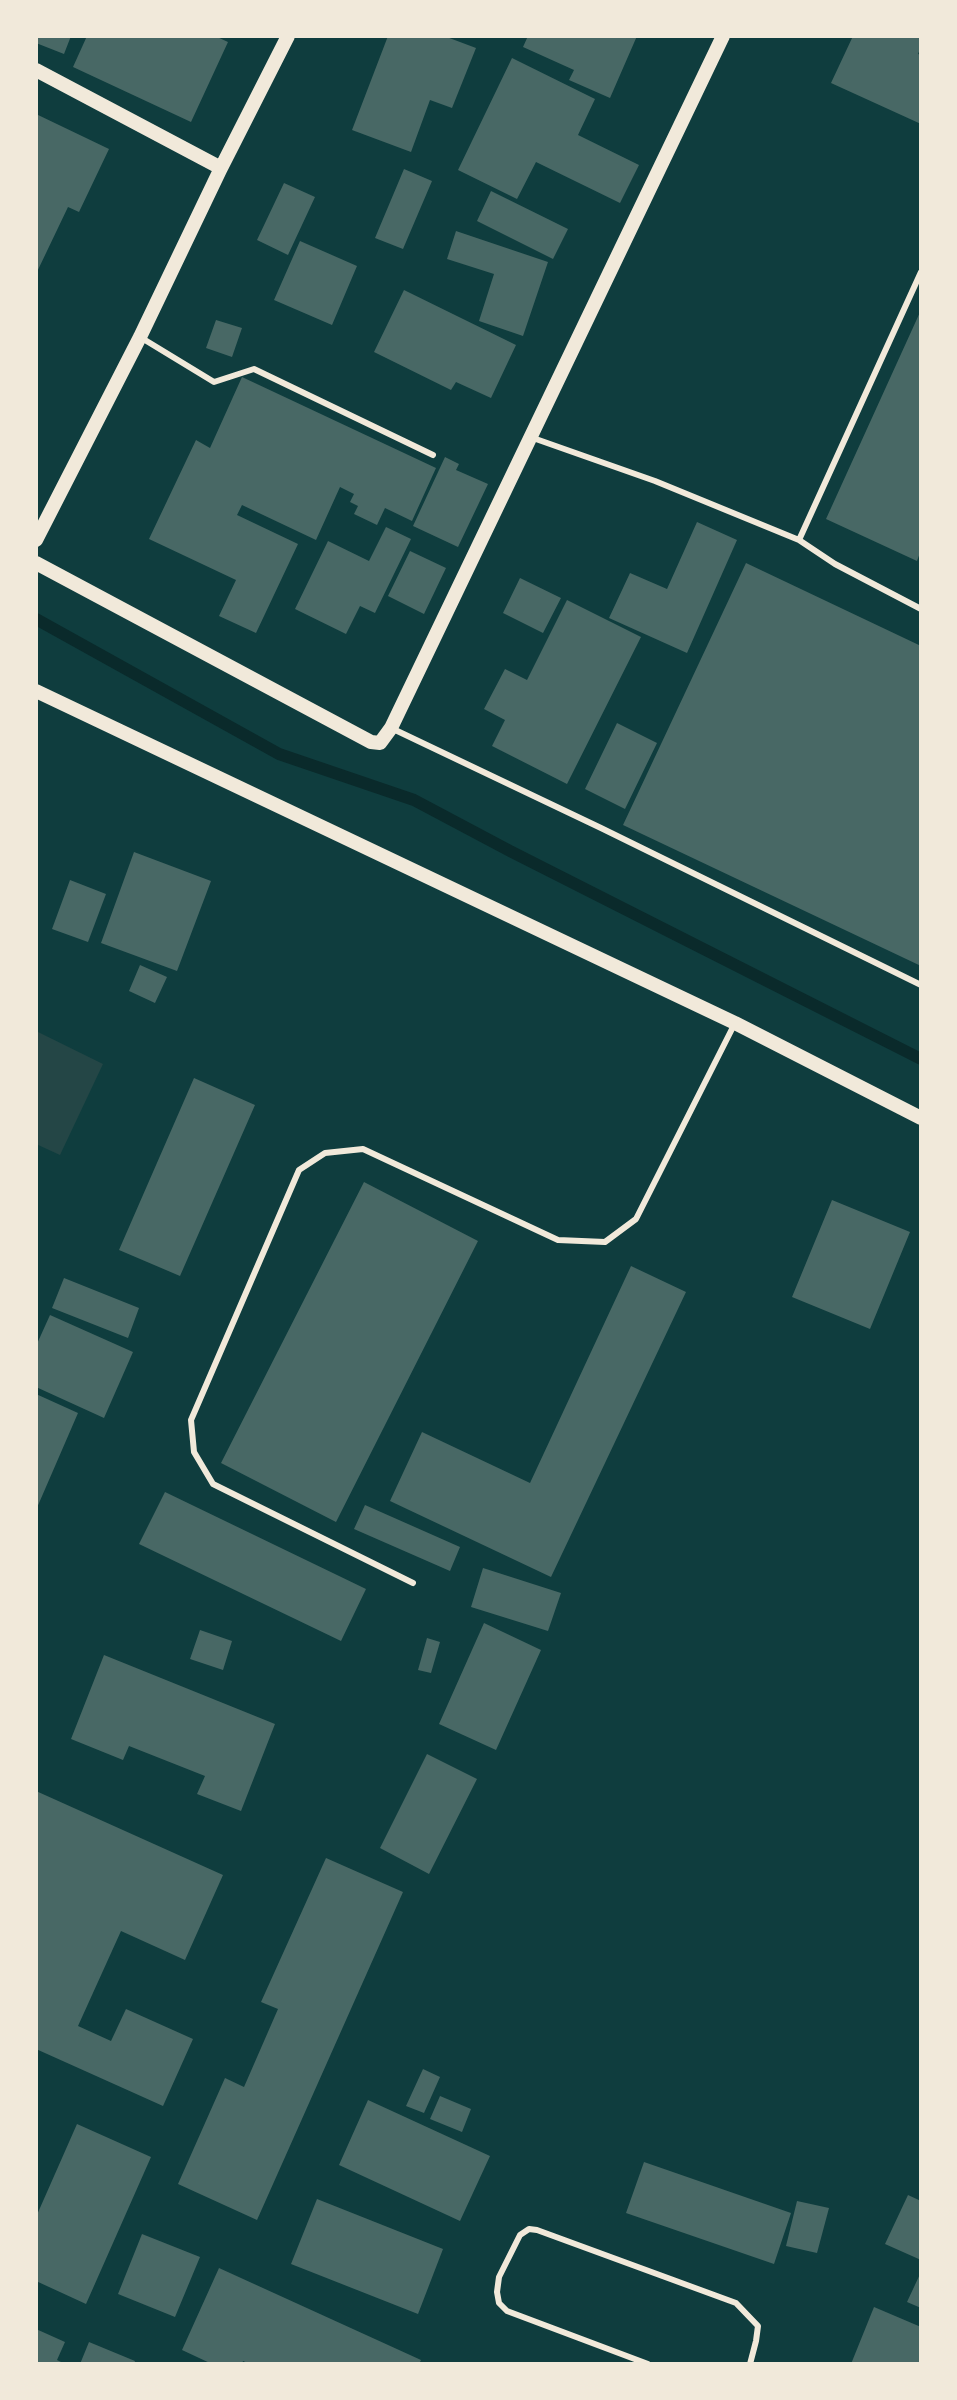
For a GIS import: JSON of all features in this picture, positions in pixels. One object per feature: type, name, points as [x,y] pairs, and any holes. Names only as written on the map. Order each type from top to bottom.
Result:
[{"type":"street","points":[[36,540],[288,36]]},
{"type":"street","points":[[36,563],[371,742],[380,743],[391,728],[723,36]]},
{"type":"street","points":[[36,70],[221,168]]},
{"type":"street","points":[[36,691],[735,1023],[921,1118]]},
{"type":"lane","points":[[799,540],[921,272]]},
{"type":"lane","points":[[140,337],[214,382],[254,369],[433,455]]},
{"type":"lane","points":[[529,437],[655,481],[799,540],[835,564],[921,609]]},
{"type":"lane","points":[[391,728],[921,985]]},
{"type":"lane","points":[[413,1583],[213,1484],[194,1452],[191,1420],[299,1170],[325,1153],[363,1149],[558,1240],[605,1242],[636,1219],[735,1023]]},
{"type":"lane","points":[[648,2364],[507,2311],[499,2303],[499,2277],[520,2235],[529,2229],[537,2230],[736,2303],[758,2326],[750,2364]]},
{"type":"shaded area","points":[[36,1031],[103,1064],[60,1155],[36,1144]]},
{"type":"building","points":[[36,36],[71,36],[64,54],[36,43]]},
{"type":"building","points":[[87,36],[215,36],[228,42],[191,122],[73,67]]},
{"type":"building","points":[[388,36],[444,36],[476,48],[452,108],[430,100],[411,152],[352,130]]},
{"type":"building","points":[[528,36],[637,36],[610,98],[569,80],[574,70],[523,47]]},
{"type":"building","points":[[853,36],[921,36],[918,54],[921,55],[921,124],[831,83]]},
{"type":"building","points":[[512,58],[595,99],[578,135],[639,165],[620,203],[536,162],[517,199],[458,170]]},
{"type":"building","points":[[36,114],[109,149],[79,212],[68,207],[36,274]]},
{"type":"building","points":[[404,169],[432,181],[403,249],[375,238]]},
{"type":"building","points":[[284,183],[315,197],[288,255],[257,240]]},
{"type":"building","points":[[491,191],[568,229],[553,259],[477,221]]},
{"type":"building","points":[[456,231],[548,262],[523,336],[479,321],[494,274],[447,259]]},
{"type":"building","points":[[300,241],[357,266],[332,325],[274,300]]},
{"type":"building","points":[[404,290],[516,345],[491,398],[456,382],[451,390],[374,352]]},
{"type":"building","points":[[921,310],[921,550],[917,561],[826,519]]},
{"type":"building","points":[[216,320],[242,328],[232,357],[206,348]]},
{"type":"building","points":[[242,377],[436,468],[412,521],[385,508],[377,525],[354,514],[358,506],[350,502],[354,494],[340,487],[316,540],[242,505],[237,515],[298,544],[256,633],[219,616],[236,580],[149,539],[196,440],[210,448]]},
{"type":"building","points":[[445,457],[459,464],[456,470],[488,484],[458,547],[413,526]]},
{"type":"building","points":[[697,522],[737,540],[687,653],[609,618],[630,573],[667,589]]},
{"type":"building","points":[[386,527],[411,539],[375,613],[360,606],[346,634],[295,609],[328,541],[369,561]]},
{"type":"building","points":[[410,551],[446,568],[424,614],[388,596]]},
{"type":"building","points":[[746,563],[921,646],[921,966],[623,825]]},
{"type":"building","points":[[520,578],[561,598],[543,633],[503,613]]},
{"type":"building","points":[[567,600],[641,637],[567,784],[492,746],[505,720],[484,709],[505,669],[527,680]]},
{"type":"building","points":[[617,723],[657,743],[625,809],[585,789]]},
{"type":"building","points":[[134,852],[211,881],[177,971],[101,943]]},
{"type":"building","points":[[70,880],[106,894],[88,942],[52,929]]},
{"type":"building","points":[[140,965],[167,977],[155,1003],[129,991]]},
{"type":"building","points":[[194,1078],[255,1105],[180,1276],[119,1250]]},
{"type":"building","points":[[364,1182],[478,1241],[336,1522],[221,1463]]},
{"type":"building","points":[[832,1200],[910,1232],[870,1329],[792,1297]]},
{"type":"building","points":[[631,1266],[686,1292],[551,1577],[390,1501],[422,1432],[530,1483]]},
{"type":"building","points":[[64,1278],[139,1308],[128,1338],[52,1308]]},
{"type":"building","points":[[50,1315],[133,1352],[104,1418],[36,1387],[36,1346]]},
{"type":"building","points":[[36,1394],[78,1413],[36,1510]]},
{"type":"building","points":[[165,1492],[366,1589],[341,1641],[139,1544]]},
{"type":"building","points":[[365,1505],[460,1547],[450,1571],[354,1529]]},
{"type":"building","points":[[483,1568],[561,1593],[548,1631],[471,1607]]},
{"type":"building","points":[[484,1623],[541,1650],[496,1750],[439,1724]]},
{"type":"building","points":[[200,1630],[232,1641],[223,1670],[190,1659]]},
{"type":"building","points":[[427,1638],[440,1642],[431,1673],[418,1670]]},
{"type":"building","points":[[104,1655],[275,1724],[241,1811],[197,1794],[205,1776],[129,1746],[123,1760],[71,1739]]},
{"type":"building","points":[[427,1754],[477,1779],[429,1874],[380,1848]]},
{"type":"building","points":[[36,1791],[223,1875],[185,1960],[121,1931],[78,2026],[111,2041],[126,2009],[193,2039],[163,2106],[36,2049]]},
{"type":"building","points":[[326,1858],[403,1892],[257,2220],[178,2184],[225,2078],[244,2087],[278,2009],[261,2002]]},
{"type":"building","points":[[423,2069],[440,2077],[424,2113],[406,2106]]},
{"type":"building","points":[[440,2096],[471,2109],[462,2132],[430,2119]]},
{"type":"building","points":[[368,2100],[490,2156],[460,2221],[339,2165]]},
{"type":"building","points":[[77,2124],[151,2157],[86,2304],[36,2281],[36,2217]]},
{"type":"building","points":[[644,2162],[791,2213],[774,2264],[626,2213]]},
{"type":"building","points":[[908,2195],[921,2201],[921,2260],[885,2244]]},
{"type":"building","points":[[317,2199],[443,2249],[418,2314],[291,2264]]},
{"type":"building","points":[[797,2201],[829,2208],[817,2253],[786,2246]]},
{"type":"building","points":[[142,2234],[200,2257],[175,2317],[118,2294]]},
{"type":"building","points":[[219,2268],[421,2360],[419,2364],[250,2364],[243,2361],[242,2364],[212,2364],[182,2350]]},
{"type":"building","points":[[921,2272],[921,2308],[907,2302]]},
{"type":"building","points":[[874,2307],[921,2327],[921,2364],[851,2364]]},
{"type":"building","points":[[36,2329],[65,2342],[57,2360],[65,2364],[36,2364]]},
{"type":"building","points":[[89,2342],[135,2361],[134,2364],[80,2364]]},
{"type":"waterway","points":[[36,619],[279,754],[414,800],[921,1059]]}]
